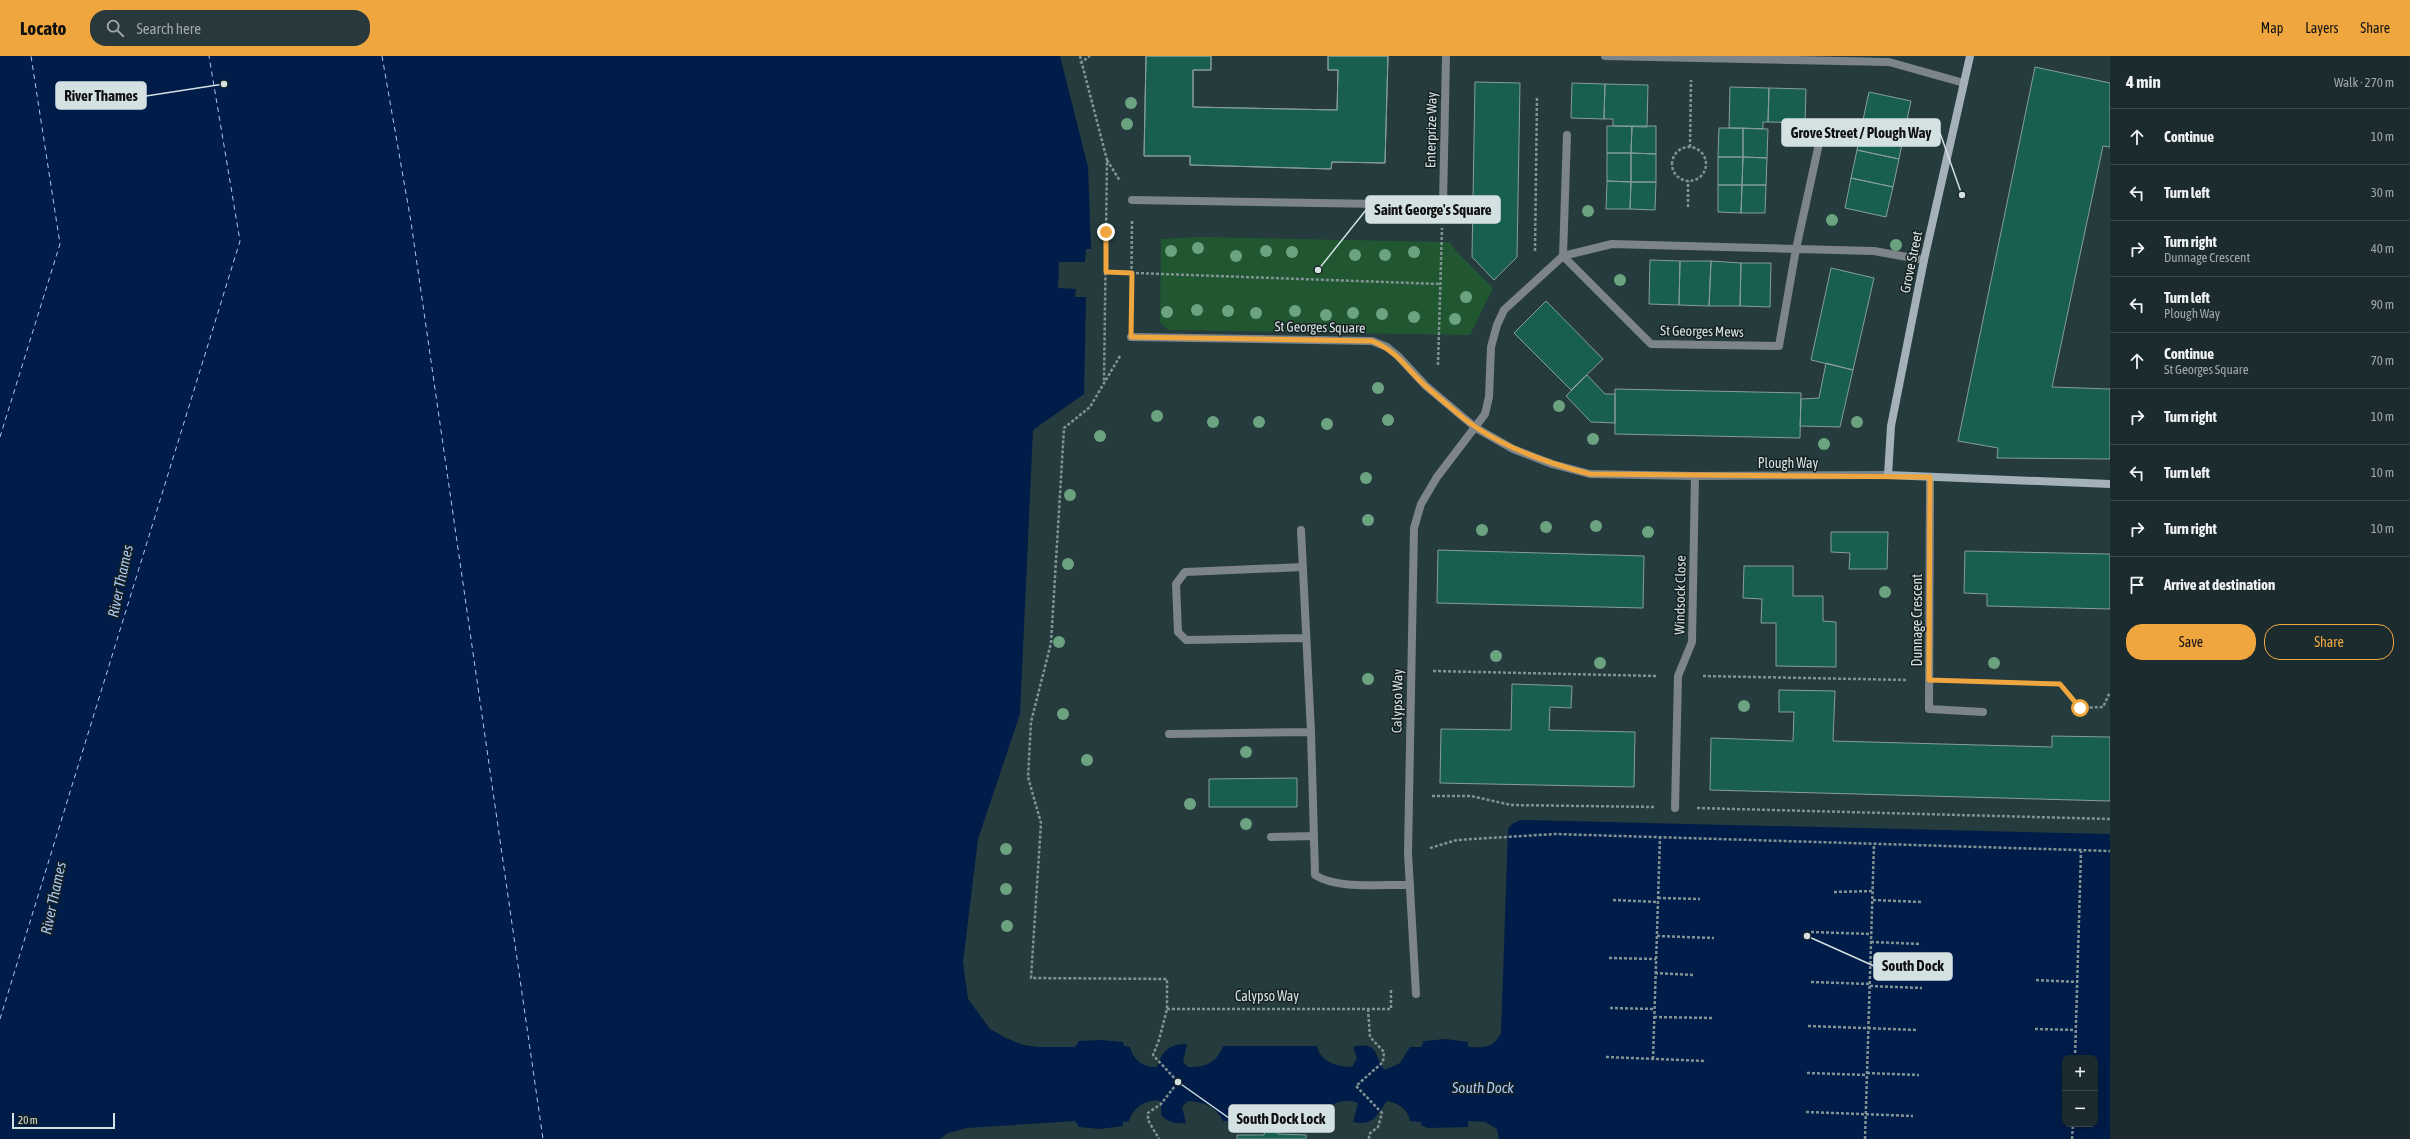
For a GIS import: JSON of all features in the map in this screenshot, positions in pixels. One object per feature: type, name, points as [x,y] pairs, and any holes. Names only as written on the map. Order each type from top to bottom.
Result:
[{"type":"main road","name":"Grove Street","points":[[1888,475],[1891,426],[1924,260],[1970,56]]},
{"type":"main road","name":"Plough Way","points":[[1888,475],[2110,484]]},
{"type":"street","name":"Enterprize Way","points":[[1443,205],[1446,56]]},
{"type":"street","points":[[1605,56],[1889,62],[1964,83]]},
{"type":"street","points":[[1563,256],[1567,134]]},
{"type":"street","name":"St Georges Mews","points":[[1563,256],[1651,344],[1779,346],[1796,249],[1820,139]]},
{"type":"street","points":[[1132,200],[1443,205]]},
{"type":"street","points":[[1476,428],[1485,414],[1489,396],[1491,347],[1497,326],[1504,310],[1563,256],[1612,244],[1874,250],[1924,260]]},
{"type":"street","name":"St Georges Square","points":[[1131,337],[1372,341],[1387,347],[1398,356],[1437,395],[1476,428]]},
{"type":"street","name":"Plough Way","points":[[1476,428],[1513,449],[1552,464],[1590,474],[1695,476],[1888,475]]},
{"type":"street","name":"Calypso Way","points":[[1416,994],[1410,885],[1409,795],[1410,671],[1416,522],[1421,504],[1437,477],[1476,428]]},
{"type":"street","name":"Windsock Close","points":[[1675,808],[1678,676],[1692,642],[1695,476]]},
{"type":"street","name":"Dunnage Crescent","points":[[1930,477],[1929,709],[1983,712]]},
{"type":"street","points":[[1301,530],[1311,732],[1315,875],[1323,880],[1339,884],[1410,885]]},
{"type":"street","points":[[1302,567],[1185,572],[1176,584],[1178,632],[1186,640],[1306,638]]},
{"type":"street","points":[[1169,734],[1311,732]]},
{"type":"street","points":[[1271,837],[1314,836]]},
{"type":"path","points":[[1080,56],[1080,63],[1107,160],[1104,382]]},
{"type":"path","points":[[1080,63],[1090,56]]},
{"type":"path","points":[[1690,147],[1691,58]]},
{"type":"path","points":[[1535,282],[1537,97]]},
{"type":"path","points":[[1690,147],[1700,151],[1706,164],[1702,175],[1688,181],[1677,176],[1672,166],[1676,153],[1681,149],[1690,147]]},
{"type":"path","points":[[1107,160],[1132,200],[1131,337],[1090,407],[1064,428],[1051,643],[1031,722],[1028,777],[1041,823],[1031,978],[1167,979],[1166,1009],[1153,1055],[1178,1082],[1161,1104],[1148,1113],[1148,1120],[1159,1138]]},
{"type":"path","points":[[1688,181],[1688,207]]},
{"type":"path","points":[[1437,395],[1443,205]]},
{"type":"path","points":[[1106,272],[1440,284]]},
{"type":"path","points":[[1410,671],[1929,680],[2060,684],[2080,708],[2103,707],[2110,692]]},
{"type":"path","points":[[1409,795],[1471,796],[1511,805],[2110,819]]},
{"type":"path","points":[[1508,838],[1555,834],[2110,852]]},
{"type":"path","points":[[1653,1059],[1660,837]]},
{"type":"path","points":[[1865,1139],[1874,844]]},
{"type":"path","points":[[2075,1055],[2081,851]]},
{"type":"path","points":[[1834,892],[1873,891]]},
{"type":"path","points":[[1658,898],[1700,899]]},
{"type":"path","points":[[1613,900],[1658,902]]},
{"type":"path","points":[[1872,900],[1921,902]]},
{"type":"path","points":[[1811,932],[1871,934]]},
{"type":"path","points":[[1656,936],[1714,938]]},
{"type":"path","points":[[1871,942],[1921,944]]},
{"type":"path","points":[[1609,958],[1656,959]]},
{"type":"path","points":[[1655,973],[1695,975]]},
{"type":"path","points":[[2036,980],[2077,982]]},
{"type":"path","points":[[1811,982],[1922,988]]},
{"type":"path","points":[[1610,1008],[1654,1010]]},
{"type":"path","name":"Calypso Way","points":[[1166,1009],[1368,1009],[1370,1037],[1384,1052],[1383,1062],[1356,1086],[1382,1113],[1378,1127],[1369,1134],[1368,1139]]},
{"type":"path","points":[[1654,1017],[1712,1018]]},
{"type":"path","points":[[1808,1026],[1918,1030]]},
{"type":"path","points":[[2035,1029],[2075,1030]]},
{"type":"path","points":[[1606,1057],[1706,1061]]},
{"type":"path","points":[[1807,1073],[1919,1075]]},
{"type":"path","points":[[1806,1112],[1914,1116]]},
{"type":"path","points":[[2072,1127],[2072,1139]]},
{"type":"green space","points":[[1200,237],[1449,242],[1493,288],[1470,335],[1168,330],[1160,322],[1161,239]]},
{"type":"water","points":[[0,56],[1060,56],[1088,167],[1091,249],[1086,249],[1085,262],[1059,262],[1058,288],[1076,289],[1075,297],[1086,297],[1084,394],[1033,430],[1020,714],[978,839],[963,962],[968,999],[990,1029],[1023,1045],[1038,1047],[1075,1047],[1079,1041],[1101,1040],[1123,1042],[1124,1046],[1130,1047],[1131,1052],[1136,1059],[1144,1065],[1152,1067],[1157,1067],[1164,1052],[1171,1047],[1181,1044],[1187,1044],[1183,1062],[1188,1067],[1199,1067],[1214,1060],[1223,1046],[1317,1046],[1322,1056],[1326,1060],[1336,1065],[1352,1067],[1357,1058],[1353,1047],[1368,1046],[1373,1049],[1385,1070],[1400,1063],[1410,1047],[1421,1047],[1424,1041],[1446,1039],[1468,1042],[1468,1047],[1488,1046],[1495,1042],[1501,1033],[1508,829],[1512,824],[1521,820],[2110,834],[2110,1139],[1499,1139],[1497,1129],[1485,1122],[1468,1121],[1468,1127],[1428,1128],[1421,1125],[1421,1122],[1410,1121],[1407,1113],[1402,1107],[1387,1101],[1371,1121],[1360,1123],[1353,1122],[1358,1103],[1352,1101],[1340,1102],[1328,1107],[1317,1122],[1223,1121],[1213,1108],[1199,1102],[1188,1101],[1182,1107],[1186,1123],[1176,1123],[1161,1115],[1161,1101],[1156,1100],[1146,1102],[1137,1108],[1129,1121],[1123,1122],[1123,1126],[1100,1129],[1079,1127],[1075,1121],[967,1128],[948,1133],[940,1139],[0,1139]]},
{"type":"building","points":[[1146,56],[1211,56],[1211,70],[1193,70],[1193,107],[1337,110],[1338,70],[1328,70],[1328,56],[1388,56],[1385,163],[1332,162],[1331,169],[1190,165],[1190,156],[1144,156]]},
{"type":"building","points":[[1146,56],[1211,56],[1211,70],[1193,70],[1193,107],[1337,110],[1338,70],[1328,70],[1328,56],[1388,56],[1385,163],[1332,162],[1331,169],[1190,165],[1190,156],[1144,156]]},
{"type":"building","points":[[2035,67],[2110,83],[2110,147],[2103,146],[2052,387],[2110,389],[2110,459],[1997,458],[1998,448],[1958,441]]},
{"type":"building","points":[[1475,82],[1520,83],[1517,257],[1494,280],[1472,257]]},
{"type":"building","points":[[1572,83],[1605,84],[1604,119],[1571,118]]},
{"type":"building","points":[[1605,84],[1648,85],[1647,127],[1613,126],[1613,119],[1604,119]]},
{"type":"building","points":[[1730,87],[1769,88],[1768,122],[1763,122],[1763,129],[1729,128]]},
{"type":"building","points":[[1769,88],[1806,89],[1805,123],[1768,122]]},
{"type":"building","points":[[1869,92],[1911,101],[1905,129],[1863,120]]},
{"type":"building","points":[[1863,120],[1905,129],[1899,159],[1857,150]]},
{"type":"building","points":[[1607,126],[1632,126],[1631,153],[1607,153]]},
{"type":"building","points":[[1632,126],[1656,126],[1656,154],[1631,153]]},
{"type":"building","points":[[1719,128],[1743,128],[1743,157],[1718,157]]},
{"type":"building","points":[[1743,128],[1768,129],[1767,158],[1743,157]]},
{"type":"building","points":[[1857,150],[1899,159],[1893,187],[1851,178]]},
{"type":"building","points":[[1607,153],[1631,153],[1631,182],[1607,181]]},
{"type":"building","points":[[1631,153],[1656,154],[1656,182],[1631,182]]},
{"type":"building","points":[[1718,157],[1743,157],[1742,185],[1718,185]]},
{"type":"building","points":[[1743,157],[1767,158],[1766,185],[1742,185]]},
{"type":"building","points":[[1851,178],[1893,187],[1886,217],[1845,208]]},
{"type":"building","points":[[1607,181],[1631,182],[1630,209],[1606,209]]},
{"type":"building","points":[[1631,182],[1656,182],[1655,210],[1630,209]]},
{"type":"building","points":[[1718,185],[1742,185],[1741,213],[1718,212]]},
{"type":"building","points":[[1742,185],[1766,185],[1765,213],[1741,213]]},
{"type":"building","points":[[1650,260],[1680,261],[1679,305],[1649,304]]},
{"type":"building","points":[[1680,261],[1711,261],[1709,306],[1679,305]]},
{"type":"building","points":[[1711,261],[1741,263],[1740,306],[1709,306]]},
{"type":"building","points":[[1741,263],[1771,263],[1770,307],[1740,306]]},
{"type":"building","points":[[1831,268],[1874,278],[1853,370],[1811,360]]},
{"type":"building","points":[[1546,301],[1603,359],[1571,390],[1514,333]]},
{"type":"building","points":[[1826,363],[1853,370],[1840,427],[1800,426],[1801,399],[1819,398]]},
{"type":"building","points":[[1587,375],[1605,394],[1615,394],[1615,423],[1591,422],[1566,396]]},
{"type":"building","points":[[1615,389],[1801,393],[1800,438],[1615,434]]},
{"type":"building","points":[[1831,532],[1888,532],[1887,569],[1849,569],[1850,553],[1831,552]]},
{"type":"building","points":[[1438,550],[1644,556],[1643,608],[1437,603]]},
{"type":"building","points":[[1965,551],[2110,554],[2110,609],[1987,606],[1987,594],[1964,593]]},
{"type":"building","points":[[1744,566],[1793,566],[1793,596],[1823,596],[1823,621],[1836,622],[1836,667],[1776,666],[1776,623],[1761,623],[1762,599],[1743,598]]},
{"type":"building","points":[[1512,684],[1572,686],[1571,708],[1550,707],[1549,730],[1635,732],[1634,787],[1440,783],[1441,729],[1511,730]]},
{"type":"building","points":[[1779,690],[1835,691],[1833,741],[2052,747],[2052,736],[2110,737],[2110,801],[1710,790],[1711,738],[1793,741],[1794,712],[1779,712]]},
{"type":"building","points":[[1297,778],[1297,807],[1209,807],[1209,779]]},
{"type":"building","points":[[1273,1128],[1278,1134],[1306,1135],[1306,1139],[1237,1139],[1237,1135],[1264,1135],[1265,1129]]},
{"type":"ferry route","points":[[0,437],[60,244],[31,56]]},
{"type":"ferry route","points":[[0,1019],[240,241],[209,56]]},
{"type":"ferry route","points":[[382,56],[411,222],[543,1139]]},
{"type":"place","name":"River Thames","points":[[224,84]]},
{"type":"place","name":"Grove Street / Plough Way","points":[[1962,195]]},
{"type":"place","name":"Saint George's Square","points":[[1318,270]]},
{"type":"place","name":"South Dock","points":[[1807,936]]},
{"type":"place","name":"South Dock Lock","points":[[1178,1082]]},
{"type":"route","points":[[1106,232],[1106,272],[1132,273],[1131,337],[1372,341],[1387,347],[1398,356],[1426,386],[1476,428],[1513,449],[1552,464],[1590,474],[1695,476],[1888,475],[1930,477],[1929,680],[2060,684],[2080,708]]}]
